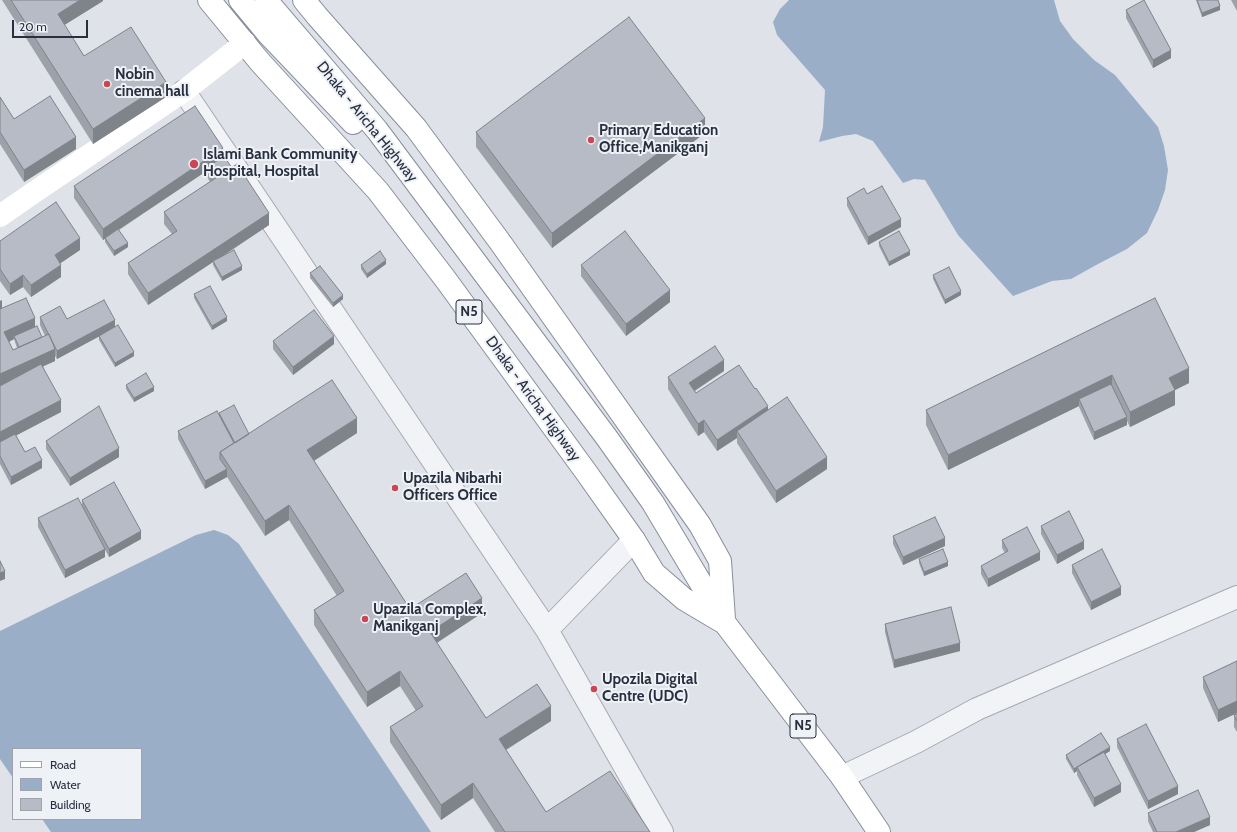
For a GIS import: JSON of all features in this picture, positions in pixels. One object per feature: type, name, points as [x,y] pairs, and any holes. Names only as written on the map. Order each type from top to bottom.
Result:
[{"type":"main road","name":"Dhaka - Aricha Highway","points":[[209,0],[331,141],[378,191],[446,280],[582,465],[634,540],[654,574],[684,599],[724,622]]},
{"type":"main road","name":"N5","points":[[240,0],[269,35],[363,135],[419,186]]},
{"type":"main road","name":"Dhaka - Aricha Highway","points":[[266,0],[377,130],[612,445],[653,503],[724,622],[842,777],[879,832]]},
{"type":"main road","name":"Dhaka - Aricha Highway","points":[[304,0],[416,128],[500,242],[700,525],[720,561],[724,622]]},
{"type":"main road","points":[[0,216],[184,91],[245,43]]},
{"type":"street","points":[[184,91],[547,630],[662,832]]},
{"type":"street","points":[[547,630],[634,540]]},
{"type":"street","points":[[842,777],[916,742],[976,709],[1237,597]]},
{"type":"water","points":[[789,0],[1054,0],[1060,21],[1073,39],[1094,60],[1115,75],[1158,127],[1164,146],[1168,170],[1165,190],[1158,210],[1147,233],[1127,249],[1071,279],[1052,281],[1013,296],[958,235],[925,180],[914,179],[903,183],[873,141],[856,134],[819,142],[823,127],[825,90],[777,35],[773,22],[780,9]]},
{"type":"water","points":[[214,530],[228,535],[239,544],[431,832],[51,832],[43,820],[142,820],[142,748],[12,748],[12,777],[0,759],[0,631],[196,535]]},
{"type":"building","name":"Nobin cinema hall","points":[[11,0],[80,0],[58,14],[84,56],[131,27],[166,82],[93,129]]},
{"type":"building","points":[[1144,0],[1171,50],[1153,60],[1126,10]]},
{"type":"building","points":[[1197,0],[1218,0],[1220,6],[1202,13]]},
{"type":"building","name":"Primary Education Office,Manikganj","points":[[629,17],[705,118],[552,233],[476,132]]},
{"type":"building","points":[[50,96],[76,137],[24,170],[0,132],[0,97],[14,119]]},
{"type":"building","points":[[195,106],[223,148],[103,229],[74,186]]},
{"type":"building","points":[[224,156],[232,168],[212,180],[205,169]]},
{"type":"building","points":[[237,164],[269,213],[148,293],[128,263],[177,231],[164,212]]},
{"type":"building","points":[[882,186],[901,219],[868,237],[847,198],[864,188],[867,194]]},
{"type":"building","points":[[56,202],[80,238],[55,255],[61,265],[31,285],[23,275],[10,284],[0,269],[0,241]]},
{"type":"building","points":[[118,229],[128,243],[114,251],[105,238]]},
{"type":"building","points":[[625,231],[670,290],[626,324],[581,265]]},
{"type":"building","points":[[899,231],[910,251],[889,262],[879,242]]},
{"type":"building","points":[[234,250],[242,266],[222,277],[213,261]]},
{"type":"building","points":[[380,251],[386,260],[367,274],[361,265]]},
{"type":"building","points":[[320,266],[343,295],[333,303],[310,273]]},
{"type":"building","points":[[949,267],[961,291],[945,300],[933,275]]},
{"type":"building","points":[[210,286],[227,317],[212,326],[194,294]]},
{"type":"building","points":[[26,298],[35,318],[4,332],[13,350],[49,334],[55,349],[0,374],[0,309]]},
{"type":"building","points":[[1155,298],[1189,368],[1169,378],[1175,390],[1130,412],[1112,375],[948,455],[926,410]]},
{"type":"building","points":[[104,300],[115,320],[57,351],[40,317],[60,306],[67,319]]},
{"type":"building","points":[[314,310],[334,336],[293,367],[273,341]]},
{"type":"building","points":[[118,325],[134,352],[115,363],[99,336]]},
{"type":"building","points":[[37,326],[42,337],[19,347],[14,336]]},
{"type":"building","points":[[715,346],[724,360],[689,383],[696,393],[739,365],[768,406],[717,440],[704,420],[698,424],[668,377]]},
{"type":"building","points":[[41,364],[61,400],[0,432],[0,386]]},
{"type":"building","points":[[146,373],[154,387],[134,398],[126,385]]},
{"type":"building","name":"Upazila Complex, Manikganj","points":[[332,380],[357,418],[307,450],[410,609],[466,573],[482,598],[430,632],[486,718],[537,684],[551,706],[499,739],[546,812],[610,771],[650,832],[505,832],[473,783],[441,805],[390,727],[423,706],[400,671],[367,692],[314,610],[344,591],[289,505],[265,521],[220,452]]},
{"type":"building","points":[[1111,384],[1127,417],[1094,432],[1079,399]]},
{"type":"building","points":[[787,397],[827,457],[776,491],[737,431]]},
{"type":"building","points":[[234,405],[249,434],[235,443],[219,413]]},
{"type":"building","points":[[99,406],[119,448],[70,478],[46,441]]},
{"type":"building","points":[[217,411],[234,443],[220,452],[220,459],[227,469],[205,481],[178,431]]},
{"type":"building","points":[[15,434],[25,452],[35,447],[42,460],[11,477],[0,456],[0,442]]},
{"type":"building","points":[[114,482],[141,531],[109,549],[82,500]]},
{"type":"building","points":[[78,498],[105,549],[65,570],[38,518]]},
{"type":"building","points":[[1069,511],[1084,541],[1057,555],[1041,526]]},
{"type":"building","points":[[935,517],[945,538],[903,557],[893,536]]},
{"type":"building","points":[[1027,527],[1040,552],[988,579],[981,566],[1008,551],[1002,540]]},
{"type":"building","points":[[943,549],[948,562],[924,572],[919,559]]},
{"type":"building","points":[[1102,549],[1121,587],[1091,602],[1072,565]]},
{"type":"building","points":[[0,561],[5,571],[0,573]]},
{"type":"building","points":[[951,607],[960,643],[894,660],[885,624]]},
{"type":"building","points":[[1237,661],[1237,701],[1218,710],[1203,677]]},
{"type":"building","points":[[1237,714],[1237,721],[1234,715]]},
{"type":"building","points":[[1146,724],[1178,786],[1148,801],[1117,739]]},
{"type":"building","points":[[1101,733],[1110,747],[1074,769],[1066,755]]},
{"type":"building","points":[[1104,752],[1121,784],[1094,798],[1077,767]]},
{"type":"building","points":[[1198,790],[1210,817],[1176,832],[1157,832],[1148,813]]},
{"type":"place","name":"Nobin cinema hall","points":[[107,84]]},
{"type":"place","name":"Primary Education Office,Manikganj","points":[[591,140]]},
{"type":"place","name":"Islami Bank Community Hospital, Hospital","points":[[194,164]]},
{"type":"place","name":"Upazila Nibarhi Officers Office","points":[[395,488]]},
{"type":"place","name":"Upazila Complex, Manikganj","points":[[365,619]]},
{"type":"place","name":"Upozila Digital Centre (UDC)","points":[[594,689]]}]
